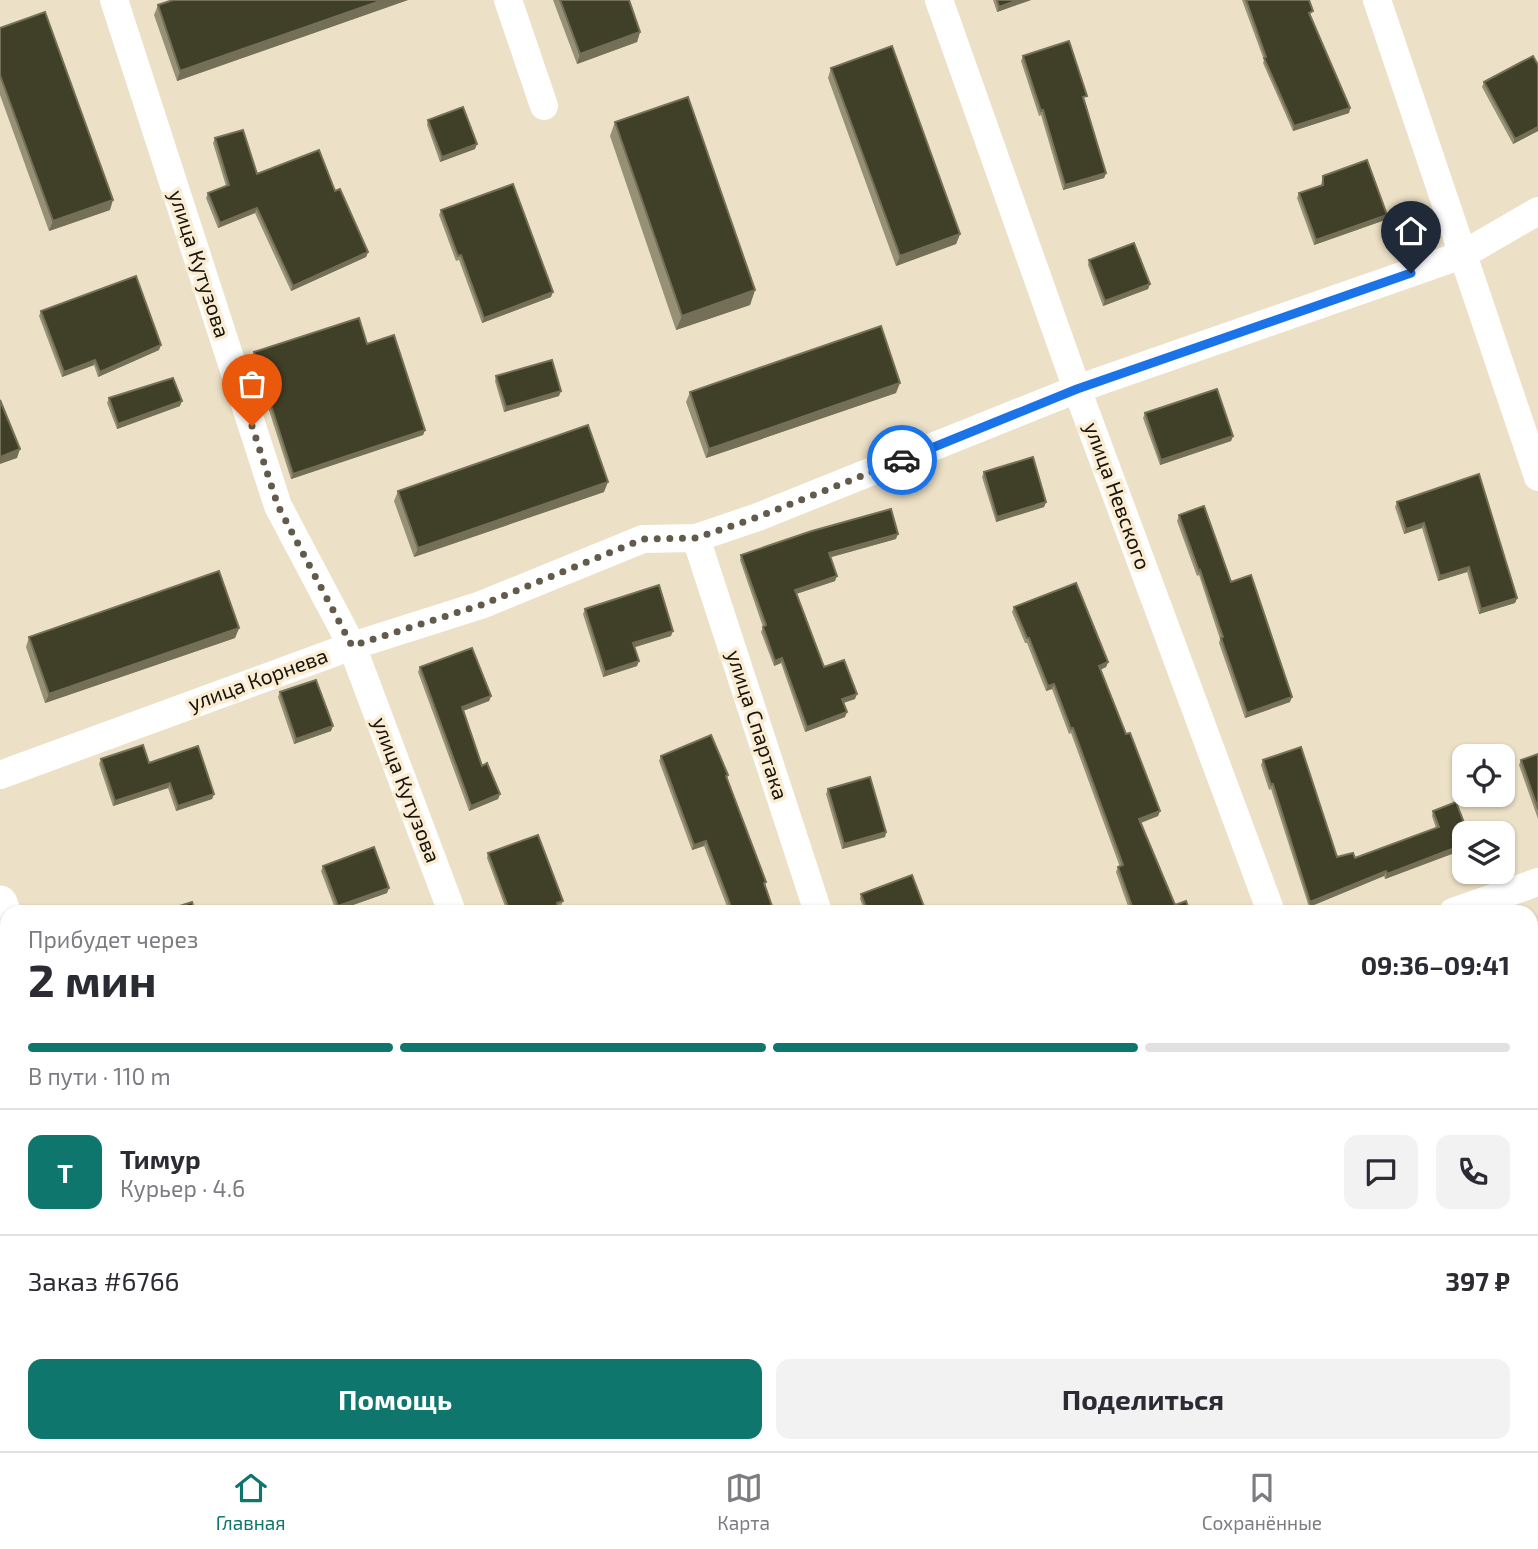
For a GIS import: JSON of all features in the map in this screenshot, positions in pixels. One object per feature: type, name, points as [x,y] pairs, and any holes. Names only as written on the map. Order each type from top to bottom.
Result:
[{"type":"street","name":"улица Кутузова","points":[[114,0],[278,506],[352,646],[449,905]]},
{"type":"street","points":[[508,0],[544,106]]},
{"type":"street","name":"улица Невского","points":[[939,0],[1077,389],[1268,905]]},
{"type":"street","points":[[1377,0],[1538,477]]},
{"type":"street","name":"улица Корнева","points":[[0,775],[352,646],[481,605],[643,539],[696,538],[758,517],[1077,389],[1462,255],[1538,211]]},
{"type":"street","name":"улица Спартака","points":[[696,538],[816,905]]},
{"type":"street","points":[[1473,905],[1538,882]]},
{"type":"building","points":[[173,0],[383,0],[180,71],[158,5]]},
{"type":"building","points":[[560,0],[629,0],[640,32],[580,54]]},
{"type":"building","points":[[997,0],[1018,0],[999,7]]},
{"type":"building","points":[[1246,0],[1309,0],[1313,11],[1309,13],[1350,108],[1294,126],[1264,58],[1266,57]]},
{"type":"building","points":[[45,12],[113,200],[53,221],[0,75],[0,28]]},
{"type":"building","points":[[1069,41],[1087,96],[1083,97],[1106,173],[1065,185],[1043,110],[1041,111],[1023,56]]},
{"type":"building","points":[[892,46],[960,234],[900,256],[831,68]]},
{"type":"building","points":[[1533,56],[1538,65],[1538,127],[1515,139],[1484,82]]},
{"type":"building","points":[[688,97],[755,290],[682,316],[615,122]]},
{"type":"building","points":[[463,107],[477,144],[442,157],[428,120]]},
{"type":"building","points":[[243,130],[257,174],[319,150],[335,191],[340,189],[368,252],[293,286],[257,208],[220,223],[208,193],[229,185],[215,138]]},
{"type":"building","points":[[1367,160],[1387,215],[1316,240],[1299,193],[1323,185],[1323,176]]},
{"type":"building","points":[[513,184],[553,292],[484,318],[441,210]]},
{"type":"building","points":[[1134,243],[1150,284],[1105,301],[1089,260]]},
{"type":"building","points":[[136,276],[161,345],[100,372],[95,360],[64,372],[41,311]]},
{"type":"building","points":[[359,318],[367,344],[394,335],[425,430],[293,474],[254,352]]},
{"type":"building","points":[[881,326],[900,383],[709,449],[690,392]]},
{"type":"building","points":[[552,360],[561,391],[506,407],[496,376]]},
{"type":"building","points":[[173,378],[182,401],[118,424],[109,398]]},
{"type":"building","points":[[1217,389],[1233,436],[1161,460],[1145,413]]},
{"type":"building","points":[[0,400],[20,449],[0,457]]},
{"type":"building","points":[[588,425],[608,482],[418,548],[398,491]]},
{"type":"building","points":[[1033,457],[1046,502],[997,517],[984,472]]},
{"type":"building","points":[[1479,474],[1517,598],[1481,609],[1469,567],[1440,576],[1424,523],[1406,529],[1397,502]]},
{"type":"building","points":[[1204,506],[1231,582],[1251,575],[1292,697],[1247,713],[1179,515]]},
{"type":"building","points":[[891,509],[898,534],[829,553],[837,576],[795,590],[824,667],[844,660],[857,694],[842,699],[847,712],[807,727],[782,658],[775,661],[763,627],[766,625],[741,555],[812,531]]},
{"type":"building","points":[[219,571],[239,628],[49,694],[29,637]]},
{"type":"building","points":[[1076,583],[1108,662],[1099,666],[1126,734],[1130,733],[1160,811],[1139,819],[1175,905],[1132,905],[1118,867],[1123,865],[1073,728],[1071,729],[1054,684],[1048,686],[1014,607]]},
{"type":"building","points":[[659,585],[673,631],[633,643],[639,661],[605,672],[585,609]]},
{"type":"building","points":[[472,648],[491,696],[462,707],[482,766],[487,763],[500,794],[471,806],[420,667]]},
{"type":"building","points":[[316,680],[333,726],[296,739],[280,692]]},
{"type":"building","points":[[711,735],[728,775],[726,776],[766,882],[764,883],[772,905],[730,905],[706,841],[694,845],[661,756]]},
{"type":"building","points":[[143,745],[149,763],[198,746],[214,794],[178,806],[170,783],[115,801],[101,759]]},
{"type":"building","points":[[1301,747],[1337,857],[1353,853],[1355,858],[1439,827],[1433,811],[1452,804],[1452,807],[1458,807],[1463,821],[1452,821],[1452,849],[1387,874],[1386,871],[1310,902],[1263,760]]},
{"type":"building","points":[[1538,754],[1538,809],[1521,760]]},
{"type":"building","points":[[870,777],[886,832],[844,844],[828,789]]},
{"type":"building","points":[[538,835],[563,901],[558,905],[507,905],[488,853]]},
{"type":"building","points":[[374,847],[389,888],[338,905],[323,866]]},
{"type":"building","points":[[912,875],[923,905],[865,905],[861,894]]},
{"type":"way so far","points":[[252,426],[278,506],[352,646],[481,605],[643,539],[696,538],[758,517],[902,460]]},
{"type":"route","points":[[902,460],[1077,389],[1411,273]]}]
